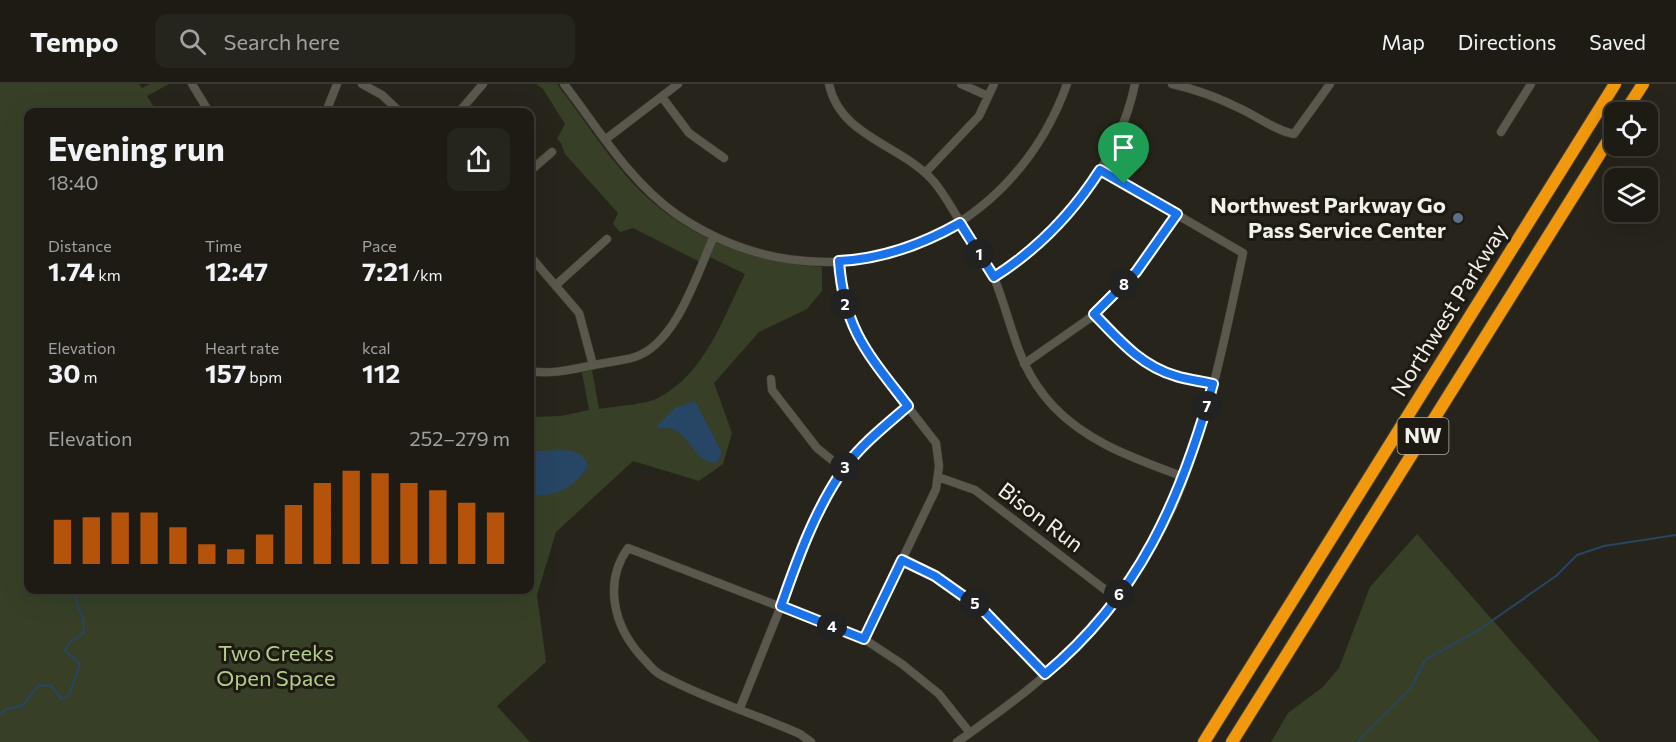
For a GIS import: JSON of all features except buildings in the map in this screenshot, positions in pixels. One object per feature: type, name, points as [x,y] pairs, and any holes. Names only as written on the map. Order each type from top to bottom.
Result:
[{"type":"highway","name":"Northwest Parkway","points":[[1204,742],[1615,84]]},
{"type":"highway","points":[[1631,102],[1643,84]]},
{"type":"highway","name":"Northwest Parkway","points":[[1232,742],[1604,147]]},
{"type":"street","points":[[192,84],[207,108]]},
{"type":"street","points":[[328,108],[337,84]]},
{"type":"street","points":[[362,84],[382,94],[396,108]]},
{"type":"street","points":[[462,108],[483,84]]},
{"type":"street","points":[[564,84],[633,175],[676,214],[714,236],[763,253],[795,259],[839,261],[889,254],[929,239],[960,223],[993,199],[1029,160],[1054,119],[1067,84]]},
{"type":"street","points":[[606,139],[678,84]]},
{"type":"street","points":[[829,84],[835,102],[851,123],[925,172],[940,190],[994,277],[1014,342],[1024,364],[1053,406],[1075,426],[1110,448],[1184,477]]},
{"type":"street","points":[[961,84],[988,96]]},
{"type":"street","points":[[925,172],[973,123],[994,84]]},
{"type":"street","points":[[994,277],[1035,248],[1056,228],[1100,170],[1118,134],[1135,84]]},
{"type":"street","points":[[1172,84],[1212,96],[1294,134],[1330,84]]},
{"type":"street","points":[[1501,132],[1531,84]]},
{"type":"street","points":[[662,97],[689,132],[724,158]]},
{"type":"street","points":[[534,168],[552,152]]},
{"type":"street","points":[[957,742],[1061,660],[1116,597],[1156,538],[1184,477],[1213,384],[1243,253],[1100,170]]},
{"type":"street","points":[[1024,364],[1094,314],[1136,272],[1177,214]]},
{"type":"street","points":[[534,370],[556,372],[636,356],[663,338],[678,316],[714,236]]},
{"type":"street","points":[[556,285],[607,239]]},
{"type":"street","points":[[534,260],[579,313],[593,365]]},
{"type":"street","points":[[839,261],[841,292],[856,334],[869,357],[936,444],[939,466],[936,489],[864,639]]},
{"type":"street","points":[[1094,314],[1133,354],[1150,367],[1176,376],[1213,384]]},
{"type":"street","points":[[771,379],[772,390],[817,448],[843,469]]},
{"type":"street","points":[[740,708],[815,521],[843,469],[861,447],[908,406]]},
{"type":"street","name":"Bison Run","points":[[938,477],[975,490],[1116,597]]},
{"type":"street","points":[[811,742],[800,734],[658,674],[623,632],[615,612],[614,581],[620,558],[628,548],[864,639],[902,664],[939,694],[970,733]]},
{"type":"street","points":[[902,560],[935,576],[983,610],[1045,674]]},
{"type":"green space","name":"Two Creeks Open Space","points":[[0,84],[139,84],[142,88],[150,84],[169,84],[147,96],[154,108],[24,108],[24,594],[534,594],[534,417],[561,416],[589,410],[582,372],[592,370],[599,409],[638,404],[658,398],[674,388],[688,375],[711,344],[745,274],[710,257],[706,265],[633,228],[620,232],[613,224],[618,213],[565,154],[557,139],[565,124],[543,89],[536,84],[557,84],[629,179],[648,198],[692,230],[742,252],[768,259],[822,267],[822,291],[807,309],[759,332],[714,383],[732,433],[723,464],[699,481],[633,461],[556,532],[537,595],[546,662],[497,706],[530,742],[0,742]]},
{"type":"green space","points":[[1417,534],[1600,742],[1271,742],[1288,713],[1323,687],[1339,668],[1370,587]]},
{"type":"water","points":[[695,401],[722,454],[716,463],[700,457],[677,431],[669,428],[660,429],[657,426],[675,408]]},
{"type":"water","points":[[534,450],[571,451],[584,458],[588,465],[571,485],[556,493],[534,495]]},
{"type":"waterway","points":[[1357,742],[1411,688],[1425,660],[1480,629],[1556,576],[1577,555],[1604,546],[1676,535]]},
{"type":"waterway","points":[[0,715],[6,709],[22,706],[39,685],[51,686],[62,699],[69,695],[80,664],[65,651],[69,643],[84,633],[83,619],[74,594]]},
{"type":"place","name":"Northwest Parkway Go Pass Service Center","points":[[1458,218]]},
{"type":"route","points":[[1100,170],[1124,184],[1177,214],[1136,272],[1094,314],[1133,354],[1150,367],[1176,376],[1213,384],[1199,434],[1173,504],[1156,538],[1128,582],[1096,623],[1045,674],[983,610],[962,593],[935,576],[902,560],[864,639],[781,606],[815,521],[843,469],[861,447],[908,406],[869,357],[852,326],[841,292],[839,261],[889,254],[929,239],[960,223],[994,277],[1035,248],[1056,228],[1100,170]]}]
